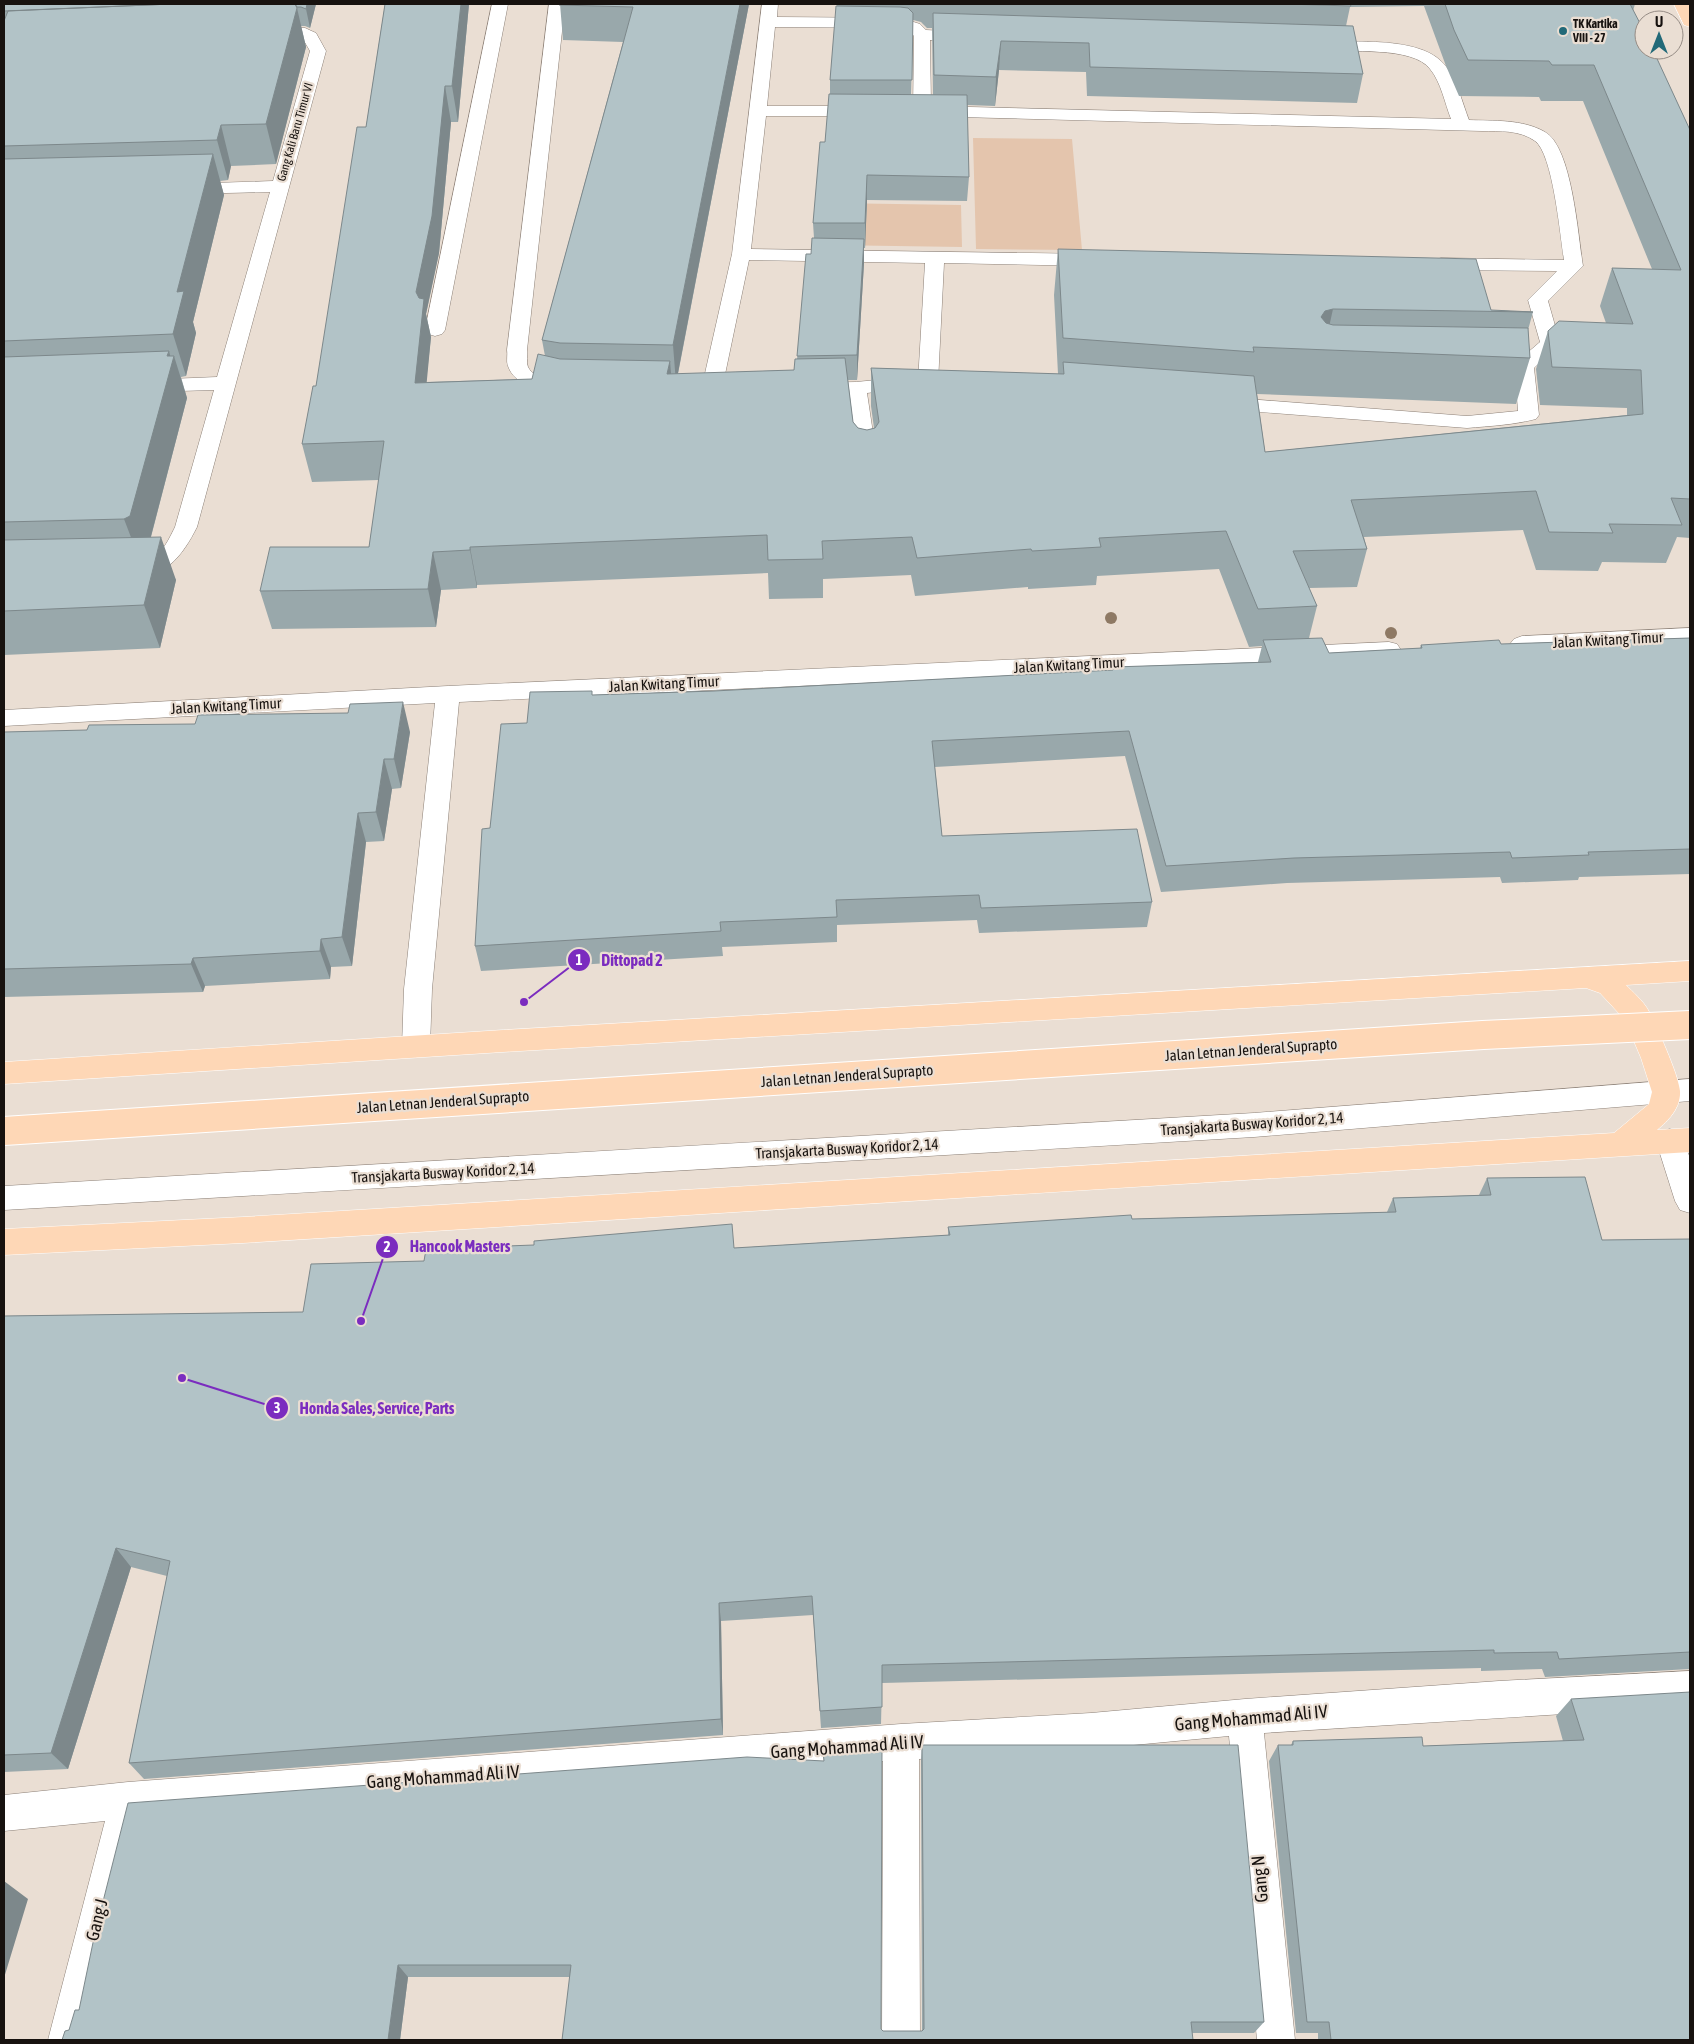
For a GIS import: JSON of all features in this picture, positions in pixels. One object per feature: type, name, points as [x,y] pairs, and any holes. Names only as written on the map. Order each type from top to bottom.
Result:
[{"type":"main road","points":[[1682,4],[1690,22]]},
{"type":"main road","points":[[4,1073],[416,1046],[1690,971]]},
{"type":"main road","points":[[1588,977],[1610,986],[1636,1014],[1655,1058],[1678,1091],[1661,1110],[1622,1143]]},
{"type":"main road","name":"Jalan Letnan Jenderal Suprapto","points":[[4,1131],[1483,1035],[1690,1025]]},
{"type":"main road","points":[[4,1242],[243,1230],[1622,1143],[1680,1141]]},
{"type":"street","points":[[435,330],[500,4]]},
{"type":"street","points":[[557,4],[518,350],[518,366],[525,376],[541,384],[565,389],[584,389]]},
{"type":"street","points":[[711,391],[741,254],[770,13],[901,24],[914,27],[922,34],[991,37]]},
{"type":"street","name":"Gang Kali Baru Timur VI","points":[[112,571],[143,570],[166,560],[176,547],[186,527],[318,51],[310,36],[299,31],[251,32]]},
{"type":"street","points":[[922,34],[922,111]]},
{"type":"street","points":[[1307,47],[1406,50],[1421,55],[1436,66],[1462,125]]},
{"type":"street","points":[[757,111],[883,111]]},
{"type":"street","points":[[902,111],[1462,125],[1521,130],[1545,140],[1552,149],[1557,162],[1574,266]]},
{"type":"street","points":[[172,189],[280,186]]},
{"type":"street","points":[[741,254],[1115,260]]},
{"type":"street","points":[[788,389],[856,388],[938,382],[935,258]]},
{"type":"street","points":[[1424,264],[1574,266]]},
{"type":"street","points":[[1486,366],[1524,366],[1550,343],[1538,300],[1574,266]]},
{"type":"street","points":[[1202,402],[1467,422],[1508,419],[1529,415],[1524,366]]},
{"type":"street","points":[[129,387],[226,383]]},
{"type":"street","points":[[856,388],[866,460]]},
{"type":"street","points":[[692,390],[750,390]]},
{"type":"street","name":"Jalan Kwitang Timur","points":[[1501,645],[1690,636]]},
{"type":"street","name":"Jalan Kwitang Timur","points":[[4,718],[448,694],[1412,649]]},
{"type":"street","points":[[416,1046],[418,989],[448,694]]},
{"type":"street","name":"Transjakarta Busway Koridor 2, 14","points":[[4,1198],[1254,1125],[1678,1091]]},
{"type":"street","points":[[1680,1141],[1690,1201]]},
{"type":"street","name":"Gang Mohammad Ali IV","points":[[4,1813],[128,1800],[901,1742],[1091,1731],[1498,1699],[1690,1688]]},
{"type":"street","name":"Gang N","points":[[1245,1718],[1276,2040]]},
{"type":"street","points":[[901,1742],[901,2040]]},
{"type":"street","name":"Gang J","points":[[67,2040],[128,1800]]},
{"type":"shaded area","points":[[973,138],[1072,139],[1082,250],[976,249]]},
{"type":"shaded area","points":[[831,203],[961,205],[962,247],[828,245]]},
{"type":"building","points":[[4,4],[171,4],[4,11]]},
{"type":"building","points":[[171,4],[295,4],[297,8],[266,124],[221,125],[217,140],[4,146],[4,21],[8,11]]},
{"type":"building","points":[[295,4],[307,4],[306,9],[297,7]]},
{"type":"building","points":[[385,4],[461,4],[452,86],[445,86],[432,216],[416,292],[419,298],[424,299],[415,383],[532,379],[538,354],[560,359],[670,361],[667,374],[794,370],[795,359],[845,358],[853,422],[858,428],[867,430],[875,428],[879,422],[871,368],[1064,374],[1063,362],[1254,376],[1265,452],[1643,414],[1641,370],[1552,367],[1548,331],[1559,321],[1633,324],[1612,268],[1681,270],[1594,65],[1552,65],[1549,61],[1468,60],[1454,30],[1445,4],[1630,4],[1634,12],[1634,60],[1658,60],[1690,130],[1690,499],[1671,498],[1682,525],[1609,524],[1613,533],[1549,532],[1536,491],[1351,500],[1367,549],[1293,551],[1317,606],[1258,609],[1226,531],[1099,538],[1101,547],[1032,551],[1031,549],[917,558],[912,537],[822,541],[823,559],[768,560],[767,535],[470,547],[470,550],[433,552],[428,589],[260,591],[270,547],[369,547],[384,441],[302,444],[313,386],[316,386],[357,127],[366,127]]},
{"type":"building","points":[[560,4],[740,4],[673,345],[560,343],[542,340],[633,7]]},
{"type":"building","points":[[1285,4],[1350,4],[1351,6]]},
{"type":"building","points":[[836,6],[908,8],[913,13],[912,80],[830,80]]},
{"type":"building","points":[[933,13],[1353,26],[1363,74],[1090,67],[1089,43],[1001,41],[996,77],[934,75]]},
{"type":"building","points":[[829,94],[967,95],[969,177],[867,175],[865,223],[813,223],[820,142],[825,142]]},
{"type":"building","points":[[213,154],[177,292],[184,291],[173,334],[4,341],[4,159]]},
{"type":"building","points":[[812,238],[864,239],[857,355],[797,356],[806,254],[811,254]]},
{"type":"building","points":[[1058,249],[1476,259],[1491,310],[1533,312],[1333,309],[1325,311],[1321,317],[1326,323],[1333,325],[1528,328],[1530,358],[1253,347],[1254,352],[1063,338]]},
{"type":"building","points":[[169,351],[167,356],[174,356],[130,516],[124,519],[4,522],[4,357]]},
{"type":"building","points":[[161,537],[144,605],[4,611],[4,540]]},
{"type":"building","points":[[1322,638],[1329,653],[1422,648],[1421,645],[1499,640],[1501,644],[1690,638],[1690,849],[1588,852],[1589,855],[1512,858],[1510,852],[1294,858],[1166,866],[1129,731],[932,741],[942,836],[1137,829],[1152,902],[981,908],[979,895],[836,900],[837,917],[720,922],[721,931],[475,946],[482,829],[490,828],[501,724],[527,723],[530,692],[592,691],[592,695],[714,691],[1113,670],[1113,667],[1271,662],[1263,640]]},
{"type":"building","points":[[403,702],[394,759],[384,759],[376,812],[358,813],[342,937],[321,939],[320,951],[193,958],[191,964],[4,969],[4,732],[87,730],[89,725],[195,724],[198,715],[348,713],[350,704]]},
{"type":"building","points":[[1585,1177],[1602,1240],[1690,1239],[1690,1652],[1559,1659],[1557,1652],[1494,1653],[1494,1650],[882,1665],[882,1707],[820,1711],[812,1596],[719,1603],[721,1719],[129,1763],[170,1561],[116,1548],[51,1753],[4,1755],[4,1316],[303,1312],[311,1264],[424,1261],[426,1249],[534,1245],[534,1241],[732,1224],[734,1248],[950,1235],[948,1227],[1131,1215],[1132,1219],[1396,1212],[1393,1198],[1491,1195],[1487,1178]]},
{"type":"building","points":[[1690,1692],[1690,2040],[1331,2040],[1329,2022],[1307,2022],[1278,1745],[1293,1745],[1293,1741],[1422,1737],[1423,1746],[1584,1740],[1571,1699]]},
{"type":"building","points":[[922,1745],[1238,1745],[1264,2022],[1191,2022],[1193,2040],[562,2040],[571,1965],[398,1965],[388,2040],[62,2040],[65,2031],[69,2030],[75,2010],[79,2010],[95,1933],[128,1803],[747,1757],[824,1761],[823,1751],[882,1747],[881,2029],[883,2031],[922,2031],[924,2029]]},
{"type":"place","name":"TK Kartika VIII - 27","points":[[1563,31]]},
{"type":"place","name":"Dittopad 2","points":[[524,1002]]},
{"type":"place","name":"Hancook Masters","points":[[361,1321]]},
{"type":"place","name":"Honda Sales, Service, Parts","points":[[182,1378]]}]
